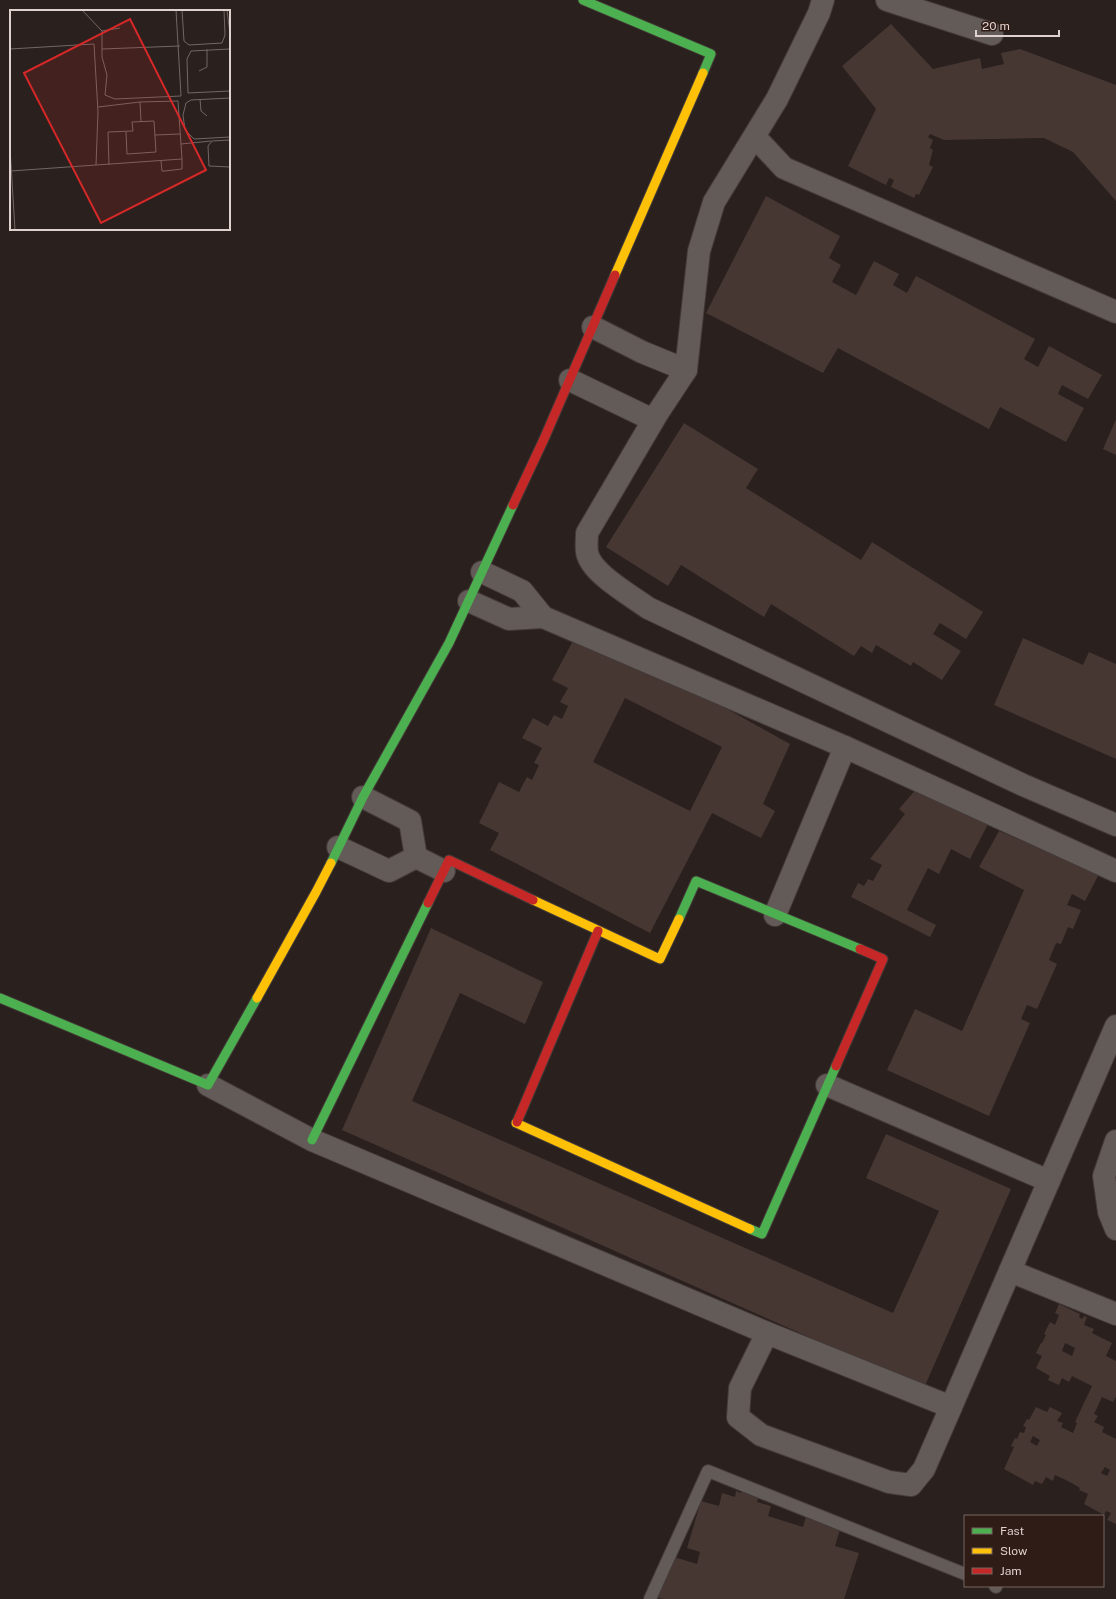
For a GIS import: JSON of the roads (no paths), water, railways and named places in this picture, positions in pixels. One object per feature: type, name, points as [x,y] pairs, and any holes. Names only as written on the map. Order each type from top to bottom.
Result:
[{"type":"street","points":[[208,1085],[316,892],[363,797],[449,643],[544,439],[710,54],[583,0]]},
{"type":"street","points":[[823,0],[819,14],[777,99],[714,202],[699,251],[686,370],[653,420],[587,533],[587,553],[593,566],[609,580],[648,608],[1023,785],[1116,825]]},
{"type":"street","points":[[887,0],[992,34]]},
{"type":"street","points":[[755,137],[784,168],[1116,312]]},
{"type":"street","points":[[593,327],[642,352],[686,370]]},
{"type":"street","points":[[570,380],[653,420]]},
{"type":"street","points":[[482,572],[522,591],[543,617]]},
{"type":"street","points":[[469,601],[508,619],[543,617],[845,747],[1116,871]]},
{"type":"street","points":[[775,915],[845,747]]},
{"type":"street","points":[[363,797],[410,821],[416,857]]},
{"type":"street","points":[[338,847],[389,871],[416,857]]},
{"type":"street","points":[[416,857],[444,871]]},
{"type":"street","points":[[312,1140],[450,860],[660,959],[696,880],[775,915],[883,959],[762,1234],[516,1123],[598,931]]},
{"type":"street","points":[[0,998],[208,1085],[312,1140],[767,1333],[951,1407]]},
{"type":"street","points":[[767,1333],[740,1388],[738,1417],[760,1435],[889,1482],[911,1485],[924,1469],[1116,1026]]},
{"type":"street","points":[[827,1085],[1048,1181]]},
{"type":"street","points":[[1116,1141],[1104,1176],[1109,1212],[1116,1229]]},
{"type":"street","points":[[1010,1271],[1116,1314]]},
{"type":"lane","points":[[650,1599],[708,1471],[964,1574]]}]
